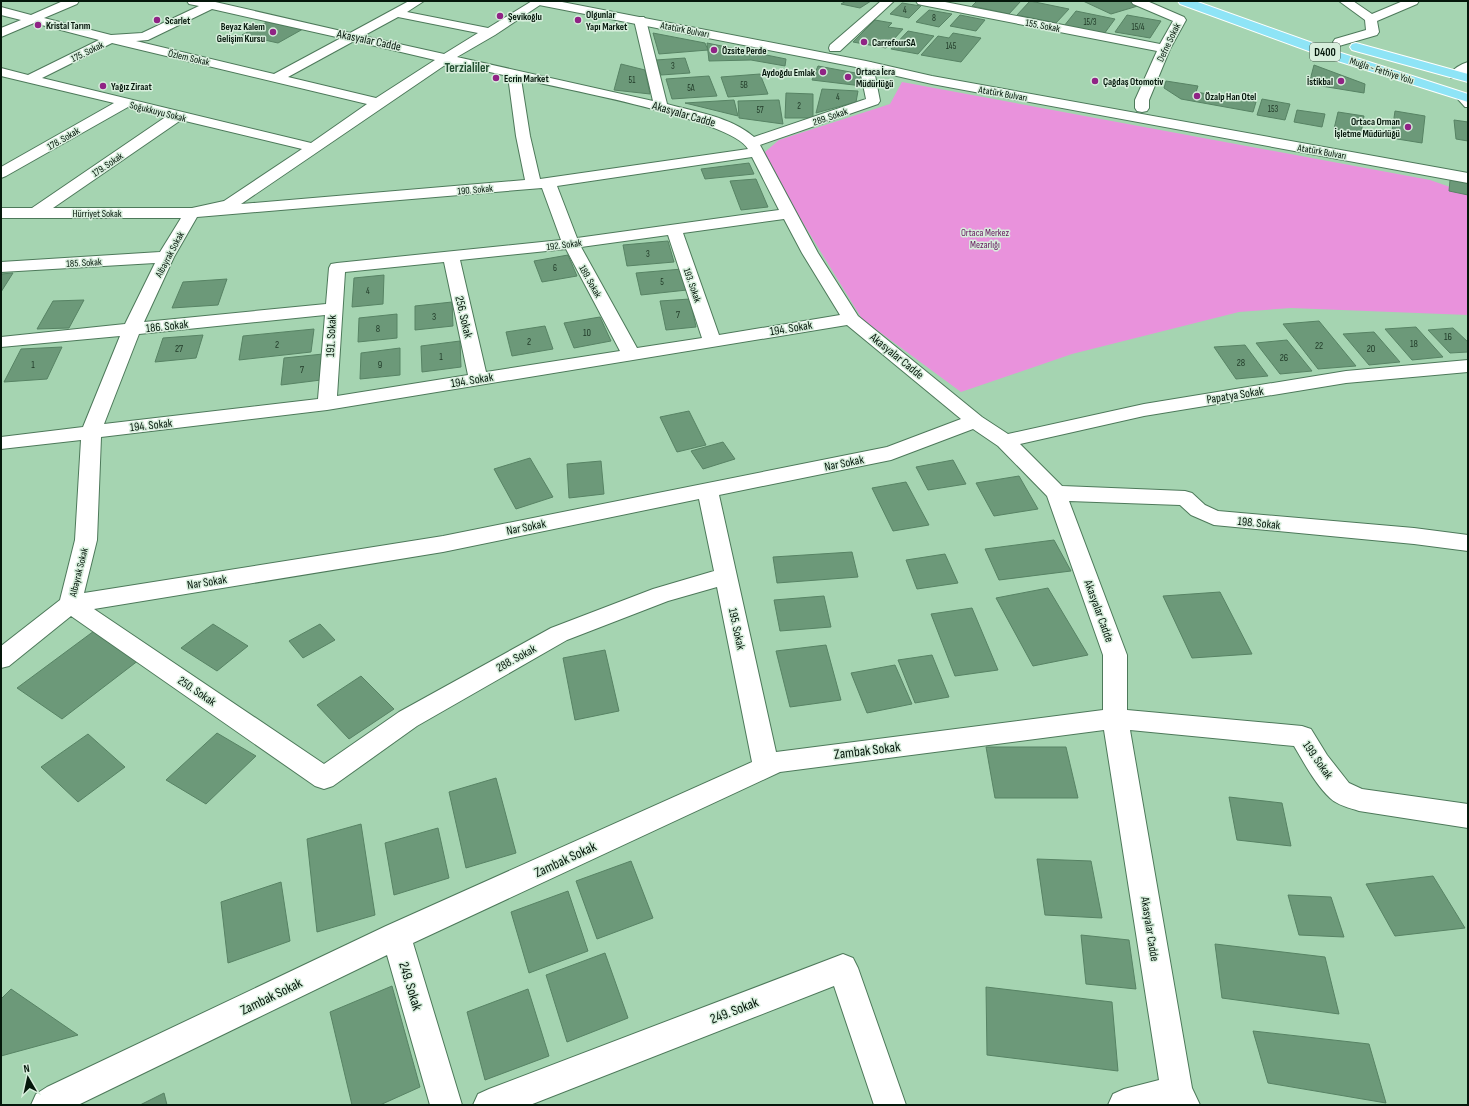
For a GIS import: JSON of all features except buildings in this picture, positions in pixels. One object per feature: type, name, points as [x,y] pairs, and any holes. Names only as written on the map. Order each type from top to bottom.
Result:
[{"type":"highway","name":"Muğla - Fethiye Yolu","points":[[1184,1],[1330,54],[1465,100]]},
{"type":"highway","points":[[1217,1],[1289,26]]},
{"type":"highway","name":"Muğla - Fethiye Yolu","points":[[1325,37],[1462,77]]},
{"type":"street","points":[[1,4],[8,1]]},
{"type":"street","points":[[1,33],[73,1]]},
{"type":"street","points":[[277,78],[351,36],[418,1]]},
{"type":"street","points":[[192,213],[229,205],[315,148],[378,103],[540,1]]},
{"type":"street","name":"Atatürk Bulvarı","points":[[540,1],[866,65],[932,80],[1468,178]]},
{"type":"street","name":"Atatürk Bulvarı","points":[[593,1],[926,65]]},
{"type":"street","points":[[835,48],[888,1]]},
{"type":"street","name":"155. Sokak","points":[[922,1],[1164,49]]},
{"type":"street","name":"Defne Sokak","points":[[1137,1],[1180,20],[1164,49],[1142,100],[1142,108]]},
{"type":"street","points":[[1339,42],[1373,32],[1370,19],[1345,1]]},
{"type":"street","points":[[1370,19],[1413,1]]},
{"type":"street","name":"Akasyalar Cadde","points":[[202,3],[661,106],[724,126],[747,137],[790,213],[810,253],[851,319],[975,421],[1005,441],[1056,493],[1115,655],[1115,719],[1180,1099]]},
{"type":"street","name":"175. Sokak","points":[[30,79],[111,39],[144,37],[202,3]]},
{"type":"street","points":[[251,13],[268,4]]},
{"type":"street","name":"Özlem Sokak","points":[[1,10],[111,39],[378,103]]},
{"type":"street","points":[[396,13],[491,32]]},
{"type":"street","points":[[640,20],[661,106]]},
{"type":"street","name":"289. Sokak","points":[[754,148],[873,101],[866,65]]},
{"type":"street","points":[[1462,77],[1468,66]]},
{"type":"street","name":"Soğukkuyu Sokak","points":[[1,72],[315,148]]},
{"type":"street","name":"Atatürk Bulvarı","points":[[965,73],[1142,108],[1468,167]]},
{"type":"street","name":"189. Sokak","points":[[514,74],[523,136],[540,184],[631,354]]},
{"type":"street","name":"178. Sokak","points":[[1,173],[125,103]]},
{"type":"street","name":"179. Sokak","points":[[36,213],[178,116]]},
{"type":"street","name":"190. Sokak","points":[[192,213],[540,184],[754,148]]},
{"type":"street","name":"Hürriyet Sokak","points":[[1,213],[192,213]]},
{"type":"street","name":"Albayrak Sokak","points":[[1,659],[70,604],[86,540],[91,432],[132,330],[166,257],[192,213]]},
{"type":"street","name":"192. Sokak","points":[[337,268],[571,244],[790,213]]},
{"type":"street","name":"193. Sokak","points":[[674,229],[712,341]]},
{"type":"street","name":"256. Sokak","points":[[451,256],[478,379]]},
{"type":"street","name":"185. Sokak","points":[[1,267],[166,257]]},
{"type":"street","name":"191. Sokak","points":[[327,404],[337,268]]},
{"type":"street","name":"186. Sokak","points":[[1,342],[333,309]]},
{"type":"street","name":"194. Sokak","points":[[1,443],[327,404],[851,319]]},
{"type":"street","name":"Papatya Sokak","points":[[1005,441],[1152,408],[1346,377],[1468,366]]},
{"type":"street","name":"Nar Sokak","points":[[70,604],[443,544],[892,454],[975,421]]},
{"type":"street","name":"195. Sokak","points":[[708,490],[766,767]]},
{"type":"street","name":"198. Sokak","points":[[1056,493],[1185,498],[1198,510],[1214,518],[1468,542]]},
{"type":"street","name":"288. Sokak","points":[[324,778],[408,719],[559,634],[660,595],[726,576]]},
{"type":"street","name":"250. Sokak","points":[[70,604],[324,778]]},
{"type":"street","name":"Zambak Sokak","points":[[46,1105],[396,936],[777,762],[1115,719]]},
{"type":"street","name":"199. Sokak","points":[[1115,719],[1302,736],[1318,763],[1340,790],[1359,800],[1468,816]]},
{"type":"street","name":"249. Sokak","points":[[396,936],[446,1105]]},
{"type":"street","name":"249. Sokak","points":[[489,1105],[843,968],[890,1105]]},
{"type":"street","points":[[1124,1105],[1180,1099]]},
{"type":"green space","name":"Ortaca Merkez Mezarlığı","points":[[902,82],[1430,180],[1467,193],[1468,315],[1291,308],[1239,312],[1072,354],[961,392],[862,319],[776,179],[759,157],[779,140],[890,104]]},
{"type":"place","name":"Şevikoğlu","points":[[500,16]]},
{"type":"place","name":"Scarlet","points":[[157,20]]},
{"type":"place","name":"Olgunlar Yapı Market","points":[[578,20]]},
{"type":"place","name":"Kristal Tarım","points":[[38,25]]},
{"type":"place","name":"Beyaz Kalem Gelişim Kursu","points":[[273,32]]},
{"type":"place","name":"CarrefourSA","points":[[864,42]]},
{"type":"place","name":"Özsite Perde","points":[[714,50]]},
{"type":"place","name":"Aydoğdu Emlak","points":[[823,72]]},
{"type":"place","name":"Ortaca İcra Müdürlüğü","points":[[848,77]]},
{"type":"place","name":"Ecrin Market","points":[[496,78]]},
{"type":"place","name":"Çağdaş Otomotiv","points":[[1095,81]]},
{"type":"place","name":"İstikbal","points":[[1341,81]]},
{"type":"place","name":"Yağız Ziraat","points":[[103,86]]},
{"type":"place","name":"Özalp Han Otel","points":[[1197,96]]},
{"type":"place","name":"Ortaca Orman İşletme Müdürlüğü","points":[[1408,127]]},
{"type":"district","name":"Terzialiler","points":[[467,67]]}]
